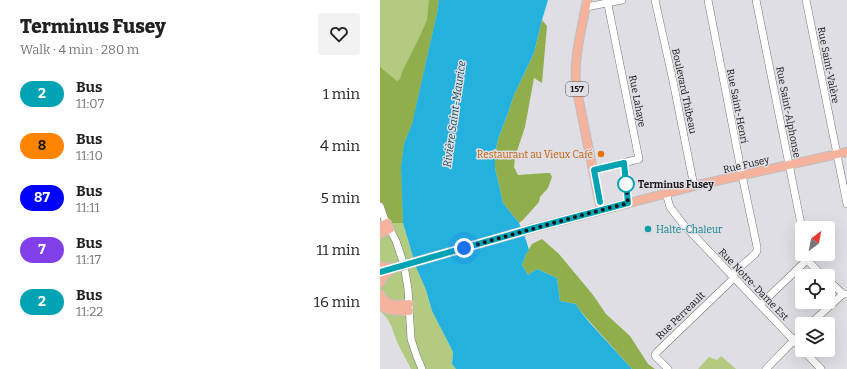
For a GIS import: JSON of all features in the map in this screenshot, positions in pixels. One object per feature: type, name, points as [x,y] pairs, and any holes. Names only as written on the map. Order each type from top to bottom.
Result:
[{"type":"main road","name":"157","points":[[586,4],[577,57],[576,80],[601,210]]},
{"type":"main road","name":"Rue Fusey","points":[[380,272],[534,228],[666,193],[847,152]]},
{"type":"main road","points":[[380,234],[386,226]]},
{"type":"main road","points":[[380,266],[393,268]]},
{"type":"main road","points":[[380,283],[393,268]]},
{"type":"main road","points":[[380,294],[383,300],[389,304],[409,308]]},
{"type":"main road","points":[[380,305],[389,310],[396,311],[409,308]]},
{"type":"street","points":[[586,4],[622,0]]},
{"type":"street","name":"Boulevard Thibeau","points":[[656,0],[674,81],[694,186]]},
{"type":"street","name":"Rue Saint-Henri","points":[[708,0],[757,250],[755,254],[732,276]]},
{"type":"street","name":"Rue Saint-Alphonse","points":[[756,0],[800,221]]},
{"type":"street","name":"Rue Saint-Valère","points":[[806,0],[847,204]]},
{"type":"street","name":"Rue Lahaye","points":[[594,170],[639,159],[608,1]]},
{"type":"street","name":"Rue Notre-Dame Est","points":[[666,193],[669,205],[680,221],[794,340]]},
{"type":"street","points":[[380,206],[386,226],[396,241],[404,265],[408,282],[412,343],[422,369]]},
{"type":"street","points":[[760,305],[804,261]]},
{"type":"street","points":[[809,261],[816,269]]},
{"type":"street","name":"Rue Perreault","points":[[668,369],[656,357],[655,355],[657,352],[732,276]]},
{"type":"street","points":[[818,317],[845,294],[835,286]]},
{"type":"street","points":[[766,369],[794,340]]},
{"type":"street","name":"Rue Notre-Dame Est","points":[[810,357],[821,369]]},
{"type":"green space","points":[[380,0],[439,0],[403,223],[416,267],[426,290],[432,311],[453,352],[452,364],[456,369],[411,369],[389,322],[380,311]]},
{"type":"green space","points":[[429,0],[439,0],[412,124],[404,144],[401,167],[403,223],[387,223],[380,220],[380,67],[397,81],[400,79],[427,20]]},
{"type":"green space","points":[[542,20],[547,26],[542,83],[534,78],[525,127],[515,157],[514,167],[518,175],[550,173],[552,177],[548,188],[540,197],[539,202],[519,223],[503,203],[495,168],[495,154],[498,139],[514,95],[534,53]]},
{"type":"green space","points":[[542,239],[559,254],[593,295],[606,314],[630,336],[648,364],[655,369],[632,369],[576,304],[560,301],[557,278],[537,269],[528,275],[522,265],[526,254],[532,244]]},
{"type":"green space","points":[[721,356],[736,369],[698,369],[709,357],[717,360]]},
{"type":"water","name":"Rivière Saint-Maurice","points":[[439,0],[548,0],[534,53],[514,95],[498,139],[495,154],[495,168],[503,203],[519,223],[526,240],[529,250],[522,265],[528,275],[537,269],[557,278],[560,301],[576,304],[589,322],[632,369],[456,369],[452,364],[453,352],[432,311],[426,290],[416,267],[403,223],[401,167],[404,144],[412,124]]},
{"type":"bus line","name":"2","points":[[380,272],[628,203],[624,163],[594,170],[594,178],[600,202]]},
{"type":"place","name":"Restaurant au Vieux Café","points":[[601,154]]},
{"type":"place","name":"Terminus Fusey","points":[[626,184]]},
{"type":"place","name":"Halte-Chaleur","points":[[648,229]]},
{"type":"route","points":[[464,248],[628,203],[626,184]]}]
